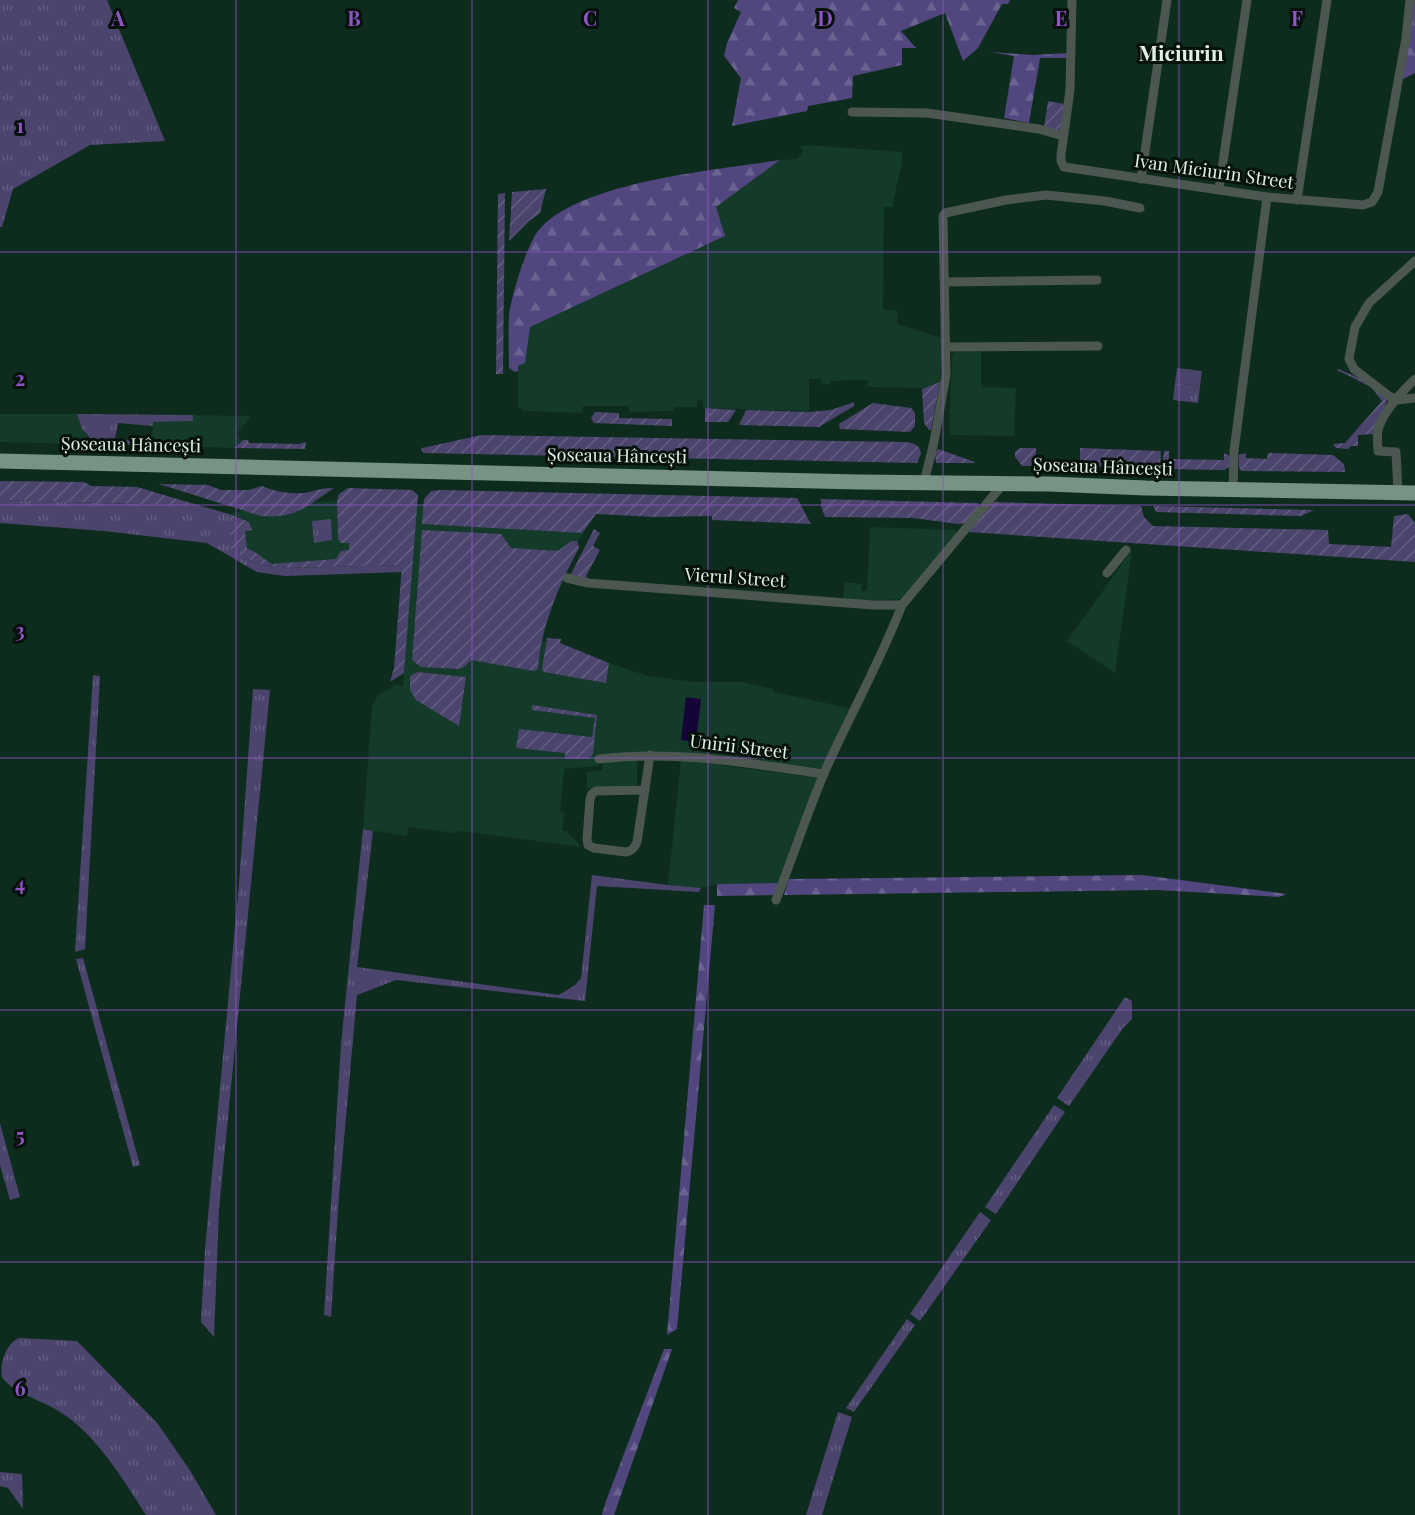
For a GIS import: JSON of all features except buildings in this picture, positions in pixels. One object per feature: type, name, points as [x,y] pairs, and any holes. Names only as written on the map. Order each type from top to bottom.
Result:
[{"type":"highway","name":"Șoseaua Hâncești","points":[[0,461],[1415,493]]},
{"type":"street","points":[[852,112],[927,113],[1039,129],[1063,135],[1070,90],[1071,0]]},
{"type":"street","points":[[1141,179],[1167,0]]},
{"type":"street","points":[[1219,189],[1247,0]]},
{"type":"street","points":[[1297,200],[1327,0]]},
{"type":"street","name":"Ivan Miciurin Street","points":[[1063,135],[1062,165],[1072,169],[1267,197],[1363,205],[1372,202],[1378,192],[1406,38],[1410,0]]},
{"type":"street","points":[[924,482],[943,397],[947,347],[945,213],[1006,200],[1046,195],[1140,208]]},
{"type":"street","points":[[1233,489],[1234,451],[1267,197]]},
{"type":"street","points":[[1415,261],[1369,303],[1355,327],[1348,358],[1354,369],[1396,400],[1415,398]]},
{"type":"street","points":[[945,282],[1096,280]]},
{"type":"street","points":[[947,347],[1098,346]]},
{"type":"street","points":[[1398,492],[1396,452],[1378,452],[1379,426],[1396,400],[1415,379]]},
{"type":"street","points":[[776,900],[824,774],[854,707],[880,659],[902,605],[1003,484]]},
{"type":"street","points":[[1107,573],[1126,550]]},
{"type":"street","name":"Vierul Street","points":[[567,578],[588,583],[873,605],[902,605]]},
{"type":"street","points":[[645,790],[596,791],[592,794],[588,845],[594,848],[631,851],[637,842],[645,790],[650,755]]},
{"type":"street","name":"Unirii Street","points":[[599,759],[650,755],[712,758],[824,774]]},
{"type":"shaded area","points":[[806,145],[902,152],[892,207],[884,207],[883,309],[898,311],[897,324],[942,338],[940,382],[923,388],[867,387],[868,380],[830,381],[830,384],[821,385],[821,379],[809,379],[809,411],[703,408],[701,400],[697,401],[697,407],[675,407],[673,411],[629,412],[629,406],[583,406],[582,413],[523,411],[523,408],[518,408],[518,366],[525,363],[529,327],[724,237],[716,207],[780,160],[797,159],[803,152],[800,147]]},
{"type":"shaded area","points":[[981,351],[981,387],[1016,388],[1014,436],[949,435],[952,356],[956,352]]},
{"type":"shaded area","points":[[0,414],[77,414],[82,430],[91,439],[115,442],[119,445],[0,442]]},
{"type":"shaded area","points":[[193,415],[251,416],[237,433],[241,441],[234,448],[143,445],[152,435],[153,422],[192,421]]},
{"type":"shaded area","points":[[337,501],[338,539],[354,540],[355,566],[258,564],[231,550],[229,514],[255,508],[305,507],[313,502]]},
{"type":"shaded area","points":[[416,505],[596,514],[571,552],[541,641],[559,643],[648,676],[692,682],[743,682],[773,689],[773,692],[849,708],[822,769],[722,755],[653,752],[599,756],[598,766],[564,769],[560,812],[564,813],[562,831],[566,831],[582,847],[460,831],[454,833],[408,827],[407,836],[363,829],[372,706],[382,693],[397,684],[403,687]]},
{"type":"shaded area","points":[[870,527],[956,530],[956,534],[901,599],[867,601],[843,598],[845,582],[862,584],[861,591],[867,591]]},
{"type":"shaded area","points":[[1132,550],[1125,601],[1115,673],[1067,641]]},
{"type":"shaded area","points":[[686,697],[701,699],[696,742],[681,740]]},
{"type":"shaded area","points":[[637,758],[637,785],[587,789],[587,772],[602,770],[603,763]]},
{"type":"shaded area","points":[[681,760],[819,778],[778,883],[717,884],[701,888],[668,885]]},
{"type":"green space","points":[[0,0],[107,0],[165,141],[90,145],[13,189],[2,227],[0,227]]},
{"type":"green space","points":[[738,0],[1010,0],[1008,4],[1002,4],[978,48],[963,61],[945,13],[901,31],[916,48],[902,48],[902,65],[853,76],[852,98],[808,106],[807,111],[732,126],[741,78],[724,56],[727,43],[741,12],[734,8]]},
{"type":"green space","points":[[1413,0],[1415,0],[1415,73],[1401,80]]},
{"type":"green space","points":[[990,52],[1033,55],[1069,53],[1069,58],[1040,58],[1029,123],[1004,118],[1014,56]]},
{"type":"green space","points":[[1048,101],[1064,104],[1061,131],[1044,127]]},
{"type":"green space","points":[[780,160],[716,207],[725,236],[530,327],[525,363],[518,366],[518,371],[515,372],[509,368],[509,317],[520,272],[538,231],[557,214],[584,200],[651,180]]},
{"type":"green space","points":[[546,189],[540,213],[509,241],[512,192]]},
{"type":"green space","points":[[505,193],[503,374],[496,374],[498,194]]},
{"type":"green space","points":[[1177,368],[1202,371],[1200,386],[1175,383]]},
{"type":"green space","points":[[1338,369],[1371,385],[1387,401],[1374,434],[1358,435],[1358,446],[1351,446],[1348,449],[1336,448],[1333,444],[1345,443],[1382,401],[1371,387]]},
{"type":"green space","points":[[940,382],[931,430],[929,430],[924,423],[922,389]]},
{"type":"green space","points":[[1175,383],[1200,386],[1198,403],[1173,400]]},
{"type":"green space","points":[[854,402],[854,406],[819,427],[739,425],[746,410],[809,412],[831,410]]},
{"type":"green space","points":[[873,403],[911,408],[915,413],[915,426],[910,432],[840,429],[839,424]]},
{"type":"green space","points":[[705,408],[736,410],[728,422],[705,422]]},
{"type":"green space","points":[[595,412],[619,413],[619,418],[672,419],[672,426],[594,423],[591,418]]},
{"type":"green space","points":[[77,414],[193,415],[193,421],[153,422],[153,426],[118,423],[115,439],[147,441],[143,445],[119,445],[115,442],[91,439],[82,429]]},
{"type":"green space","points":[[482,435],[905,442],[916,445],[921,454],[917,463],[423,453],[421,450]]},
{"type":"green space","points":[[243,440],[248,440],[249,443],[299,444],[306,442],[305,449],[234,448]]},
{"type":"green space","points":[[1020,448],[1036,448],[1035,464],[1053,466],[1022,466],[1015,457],[1015,452]]},
{"type":"green space","points":[[1080,448],[1161,451],[1160,468],[1061,466],[1080,465]]},
{"type":"green space","points":[[938,449],[975,463],[936,463],[935,453]]},
{"type":"green space","points":[[1164,451],[1169,451],[1169,459],[1224,460],[1224,453],[1230,456],[1230,466],[1224,470],[1162,469]]},
{"type":"green space","points":[[1246,453],[1246,458],[1267,459],[1268,453],[1333,455],[1344,464],[1345,472],[1242,471],[1239,468],[1239,455]]},
{"type":"green space","points":[[0,481],[84,482],[91,486],[137,487],[201,506],[0,500]]},
{"type":"green space","points":[[159,484],[208,485],[221,490],[249,490],[262,486],[298,493],[334,488],[300,510],[283,515],[261,516]]},
{"type":"green space","points":[[348,488],[412,490],[418,495],[404,673],[390,682],[394,668],[402,565],[289,568],[258,564],[231,550],[229,514],[249,522],[252,530],[245,531],[247,549],[254,551],[272,564],[336,559],[341,551],[349,550],[349,543],[341,543],[338,539],[337,501],[339,494]]},
{"type":"green space","points":[[431,491],[797,498],[811,524],[712,520],[712,516],[654,517],[596,514],[582,533],[422,524],[424,499]]},
{"type":"green space","points":[[821,499],[979,503],[978,509],[967,523],[958,524],[913,518],[825,517]]},
{"type":"green space","points":[[0,500],[201,506],[229,514],[232,550],[258,564],[289,568],[402,565],[402,572],[285,576],[257,572],[207,543],[104,531],[0,523]]},
{"type":"green space","points":[[992,502],[1141,506],[1144,517],[1153,526],[1328,530],[1329,544],[1391,547],[1394,516],[1408,514],[1415,523],[1415,562],[969,532]]},
{"type":"green space","points":[[1153,506],[1314,510],[1301,516],[1156,512]]},
{"type":"green space","points":[[331,519],[332,540],[314,543],[312,521]]},
{"type":"green space","points":[[594,529],[600,533],[593,546],[600,550],[586,576],[588,579],[570,576]]},
{"type":"green space","points":[[422,530],[501,534],[511,548],[558,551],[571,541],[577,541],[579,548],[558,591],[547,622],[538,669],[534,671],[471,660],[459,669],[421,667],[412,660]]},
{"type":"green space","points":[[547,638],[561,639],[560,643],[609,663],[606,683],[544,672],[542,669]]},
{"type":"green space","points":[[417,672],[466,677],[459,726],[416,700],[410,690],[410,676]]},
{"type":"green space","points":[[93,675],[100,676],[85,949],[75,952]]},
{"type":"green space","points":[[253,689],[270,690],[219,1209],[214,1337],[201,1322],[205,1249],[239,884]]},
{"type":"green space","points":[[532,705],[597,715],[593,754],[589,759],[565,759],[565,753],[516,748],[519,729],[592,737],[595,718],[532,710]]},
{"type":"green space","points":[[363,829],[373,831],[357,967],[559,995],[575,985],[581,978],[592,875],[701,888],[699,892],[597,886],[585,1001],[396,980],[357,995],[339,1195],[331,1317],[324,1315],[341,1044]]},
{"type":"green space","points":[[1142,875],[1287,894],[1279,897],[1157,890],[784,895],[789,879]]},
{"type":"green space","points":[[778,883],[774,895],[717,896],[717,884]]},
{"type":"green space","points":[[704,905],[715,905],[677,1329],[667,1335]]},
{"type":"green space","points":[[83,958],[140,1165],[133,1167],[76,959]]},
{"type":"green space","points":[[1125,997],[1132,1001],[1132,1019],[1123,1028],[1069,1106],[1057,1098]]},
{"type":"green space","points":[[1054,1105],[1065,1112],[996,1214],[985,1207]]},
{"type":"green space","points":[[0,1123],[20,1197],[10,1200],[0,1165]]},
{"type":"green space","points":[[980,1212],[991,1220],[920,1321],[910,1314]]},
{"type":"green space","points":[[907,1319],[915,1325],[854,1412],[846,1408]]},
{"type":"green space","points":[[19,1338],[77,1341],[158,1424],[191,1472],[216,1515],[146,1515],[107,1457],[84,1431],[71,1419],[12,1387],[2,1377],[5,1354]]},
{"type":"green space","points":[[664,1349],[672,1349],[614,1515],[602,1515],[606,1501]]},
{"type":"green space","points":[[838,1412],[852,1417],[822,1515],[806,1515]]},
{"type":"green space","points":[[0,1472],[22,1474],[23,1509],[8,1488],[0,1486]]},
{"type":"district","name":"Miciurin","points":[[1181,54]]}]
